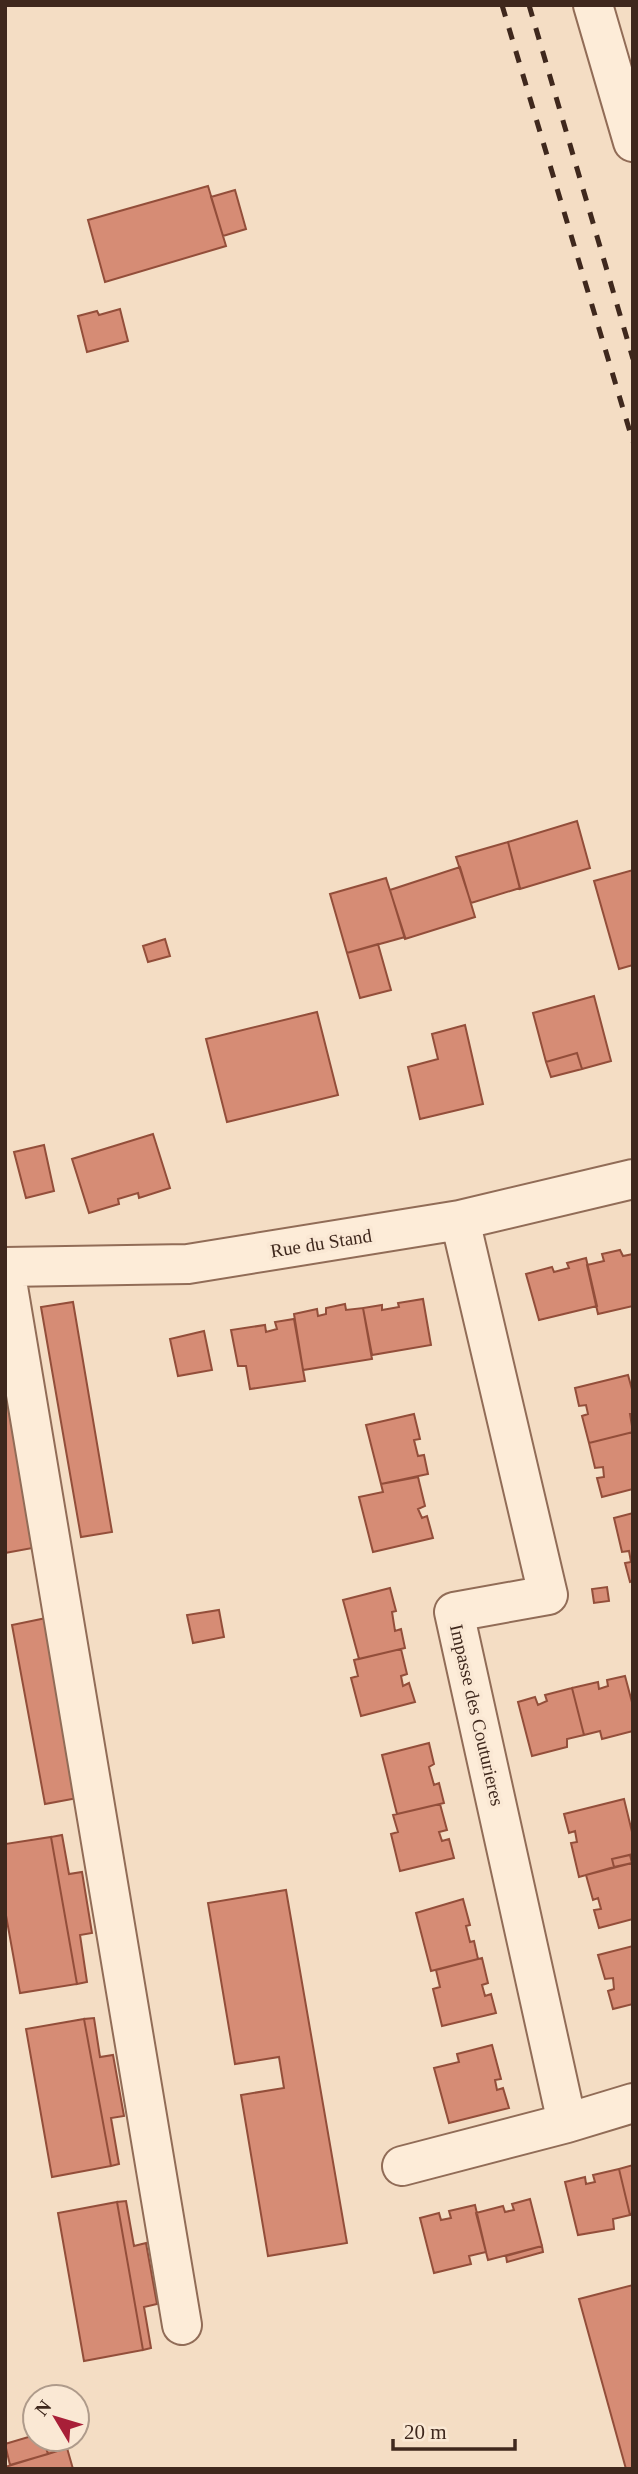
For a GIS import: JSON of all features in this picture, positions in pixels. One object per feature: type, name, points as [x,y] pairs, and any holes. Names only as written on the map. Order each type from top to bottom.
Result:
[{"type":"street","points":[[593,5],[633,142]]},
{"type":"street","name":"Rue du Stand","points":[[5,1268],[188,1265],[460,1220],[633,1179]]},
{"type":"street","name":"Impasse des Couturieres","points":[[460,1220],[548,1595],[454,1612],[567,2123]]},
{"type":"street","points":[[5,1268],[183,2325]]},
{"type":"street","points":[[402,2166],[633,2103]]},
{"type":"building","points":[[208,186],[226,246],[105,282],[88,220]]},
{"type":"building","points":[[235,190],[246,229],[223,236],[211,197]]},
{"type":"building","points":[[120,309],[128,341],[87,352],[78,316],[97,311],[99,315]]},
{"type":"building","points":[[577,821],[590,868],[520,889],[508,842]]},
{"type":"building","points":[[508,842],[520,888],[471,903],[456,857]]},
{"type":"building","points":[[460,867],[475,917],[405,939],[390,890]]},
{"type":"building","points":[[633,870],[633,965],[619,969],[594,881]]},
{"type":"building","points":[[386,878],[405,937],[347,953],[330,894]]},
{"type":"building","points":[[165,939],[170,956],[148,962],[143,946]]},
{"type":"building","points":[[378,944],[391,990],[360,998],[347,953]]},
{"type":"building","points":[[594,996],[611,1061],[582,1069],[577,1053],[546,1062],[533,1013]]},
{"type":"building","points":[[317,1012],[338,1095],[227,1122],[206,1039]]},
{"type":"building","points":[[465,1025],[483,1104],[420,1119],[408,1067],[438,1059],[432,1034]]},
{"type":"building","points":[[577,1053],[582,1069],[551,1077],[546,1062]]},
{"type":"building","points":[[153,1134],[170,1188],[139,1198],[138,1193],[118,1199],[119,1204],[89,1213],[72,1159]]},
{"type":"building","points":[[44,1145],[54,1191],[26,1198],[14,1152]]},
{"type":"building","points":[[620,1250],[623,1256],[633,1254],[633,1306],[598,1314],[587,1265],[604,1261],[602,1254]]},
{"type":"building","points":[[586,1258],[597,1306],[539,1320],[526,1274],[552,1267],[554,1272],[569,1268],[567,1263]]},
{"type":"building","points":[[423,1299],[431,1345],[372,1355],[363,1308],[382,1305],[382,1310],[399,1307],[398,1303]]},
{"type":"building","points":[[73,1302],[112,1532],[81,1537],[41,1307]]},
{"type":"building","points":[[345,1304],[346,1310],[363,1308],[372,1359],[303,1370],[294,1314],[317,1309],[318,1316],[326,1314],[326,1308]]},
{"type":"building","points":[[294,1319],[305,1381],[250,1389],[246,1366],[238,1366],[231,1330],[265,1325],[266,1332],[277,1329],[275,1322]]},
{"type":"building","points":[[204,1331],[212,1370],[178,1376],[170,1339]]},
{"type":"building","points":[[628,1375],[633,1393],[633,1414],[630,1414],[633,1432],[589,1443],[582,1416],[588,1414],[586,1405],[579,1406],[575,1388]]},
{"type":"building","points":[[5,1387],[9,1387],[38,1547],[5,1553]]},
{"type":"building","points":[[414,1414],[420,1439],[414,1440],[418,1456],[424,1455],[428,1474],[381,1484],[366,1425]]},
{"type":"building","points":[[633,1432],[633,1489],[602,1497],[597,1478],[604,1477],[603,1467],[595,1468],[589,1443]]},
{"type":"building","points":[[418,1477],[425,1506],[418,1509],[422,1518],[427,1516],[433,1538],[373,1552],[359,1497],[383,1492],[381,1484]]},
{"type":"building","points":[[633,1513],[633,1581],[630,1582],[625,1563],[631,1562],[629,1551],[622,1552],[614,1518]]},
{"type":"building","points":[[607,1587],[609,1601],[594,1603],[592,1589]]},
{"type":"building","points":[[390,1588],[396,1611],[392,1612],[395,1631],[401,1629],[405,1648],[359,1659],[343,1600]]},
{"type":"building","points":[[219,1610],[224,1637],[193,1643],[187,1615]]},
{"type":"building","points":[[51,1617],[83,1797],[45,1804],[12,1625]]},
{"type":"building","points":[[401,1649],[407,1674],[401,1676],[403,1686],[409,1683],[415,1702],[361,1716],[351,1678],[358,1676],[354,1660]]},
{"type":"building","points":[[625,1676],[633,1706],[633,1731],[602,1739],[600,1731],[584,1735],[572,1688],[598,1682],[599,1689],[608,1686],[607,1680]]},
{"type":"building","points":[[572,1688],[584,1735],[567,1739],[567,1747],[532,1756],[518,1702],[535,1697],[538,1705],[547,1701],[545,1695]]},
{"type":"building","points":[[429,1743],[434,1764],[429,1767],[434,1785],[439,1783],[444,1803],[397,1814],[382,1755]]},
{"type":"building","points":[[624,1799],[633,1836],[633,1854],[612,1859],[614,1867],[579,1877],[571,1843],[577,1842],[575,1831],[569,1833],[564,1814]]},
{"type":"building","points":[[440,1804],[447,1830],[439,1832],[442,1841],[449,1839],[454,1858],[400,1871],[391,1834],[398,1832],[393,1815]]},
{"type":"building","points":[[62,1835],[69,1874],[82,1872],[92,1933],[80,1935],[87,1982],[77,1984],[51,1837]]},
{"type":"building","points":[[51,1837],[77,1984],[20,1993],[5,1910],[5,1844]]},
{"type":"building","points":[[630,1855],[632,1863],[614,1867],[612,1859]]},
{"type":"building","points":[[632,1863],[633,1919],[599,1928],[594,1910],[601,1909],[598,1898],[593,1900],[586,1875]]},
{"type":"building","points":[[286,1890],[347,2243],[268,2256],[241,2095],[284,2088],[279,2057],[235,2064],[208,1903]]},
{"type":"building","points":[[463,1899],[470,1925],[466,1926],[470,1942],[474,1941],[478,1959],[431,1971],[416,1913]]},
{"type":"building","points":[[633,1946],[633,2004],[613,2009],[608,1991],[614,1989],[613,1978],[605,1979],[598,1955]]},
{"type":"building","points":[[482,1958],[488,1983],[482,1985],[485,1996],[491,1994],[496,2013],[442,2026],[433,1989],[440,1987],[436,1970]]},
{"type":"building","points":[[94,2018],[100,2057],[113,2055],[124,2116],[111,2118],[119,2164],[111,2166],[84,2019]]},
{"type":"building","points":[[84,2019],[111,2166],[52,2177],[26,2029]]},
{"type":"building","points":[[492,2045],[501,2079],[495,2080],[497,2090],[503,2088],[509,2108],[449,2123],[434,2068],[459,2062],[457,2054]]},
{"type":"building","points":[[633,2165],[633,2214],[630,2215],[619,2169]]},
{"type":"building","points":[[619,2169],[630,2215],[613,2219],[614,2229],[578,2235],[565,2182],[585,2177],[586,2184],[595,2182],[593,2175]]},
{"type":"building","points":[[530,2199],[542,2246],[488,2260],[476,2213],[503,2206],[505,2212],[514,2210],[512,2204]]},
{"type":"building","points":[[126,2201],[134,2246],[146,2243],[157,2304],[144,2307],[151,2348],[143,2350],[117,2202]]},
{"type":"building","points":[[117,2202],[143,2350],[84,2361],[58,2213]]},
{"type":"building","points":[[475,2205],[486,2252],[469,2256],[471,2264],[434,2273],[420,2218],[439,2213],[441,2220],[451,2218],[449,2211]]},
{"type":"building","points":[[542,2246],[543,2252],[507,2262],[506,2256]]},
{"type":"building","points":[[633,2285],[633,2469],[626,2469],[579,2299]]},
{"type":"building","points":[[21,2439],[21,2453],[48,2454],[10,2465],[5,2444]]},
{"type":"building","points":[[51,2453],[68,2453],[73,2469],[5,2469]]},
{"type":"railway","points":[[502,5],[633,442]]},
{"type":"railway","points":[[529,5],[633,359]]}]
